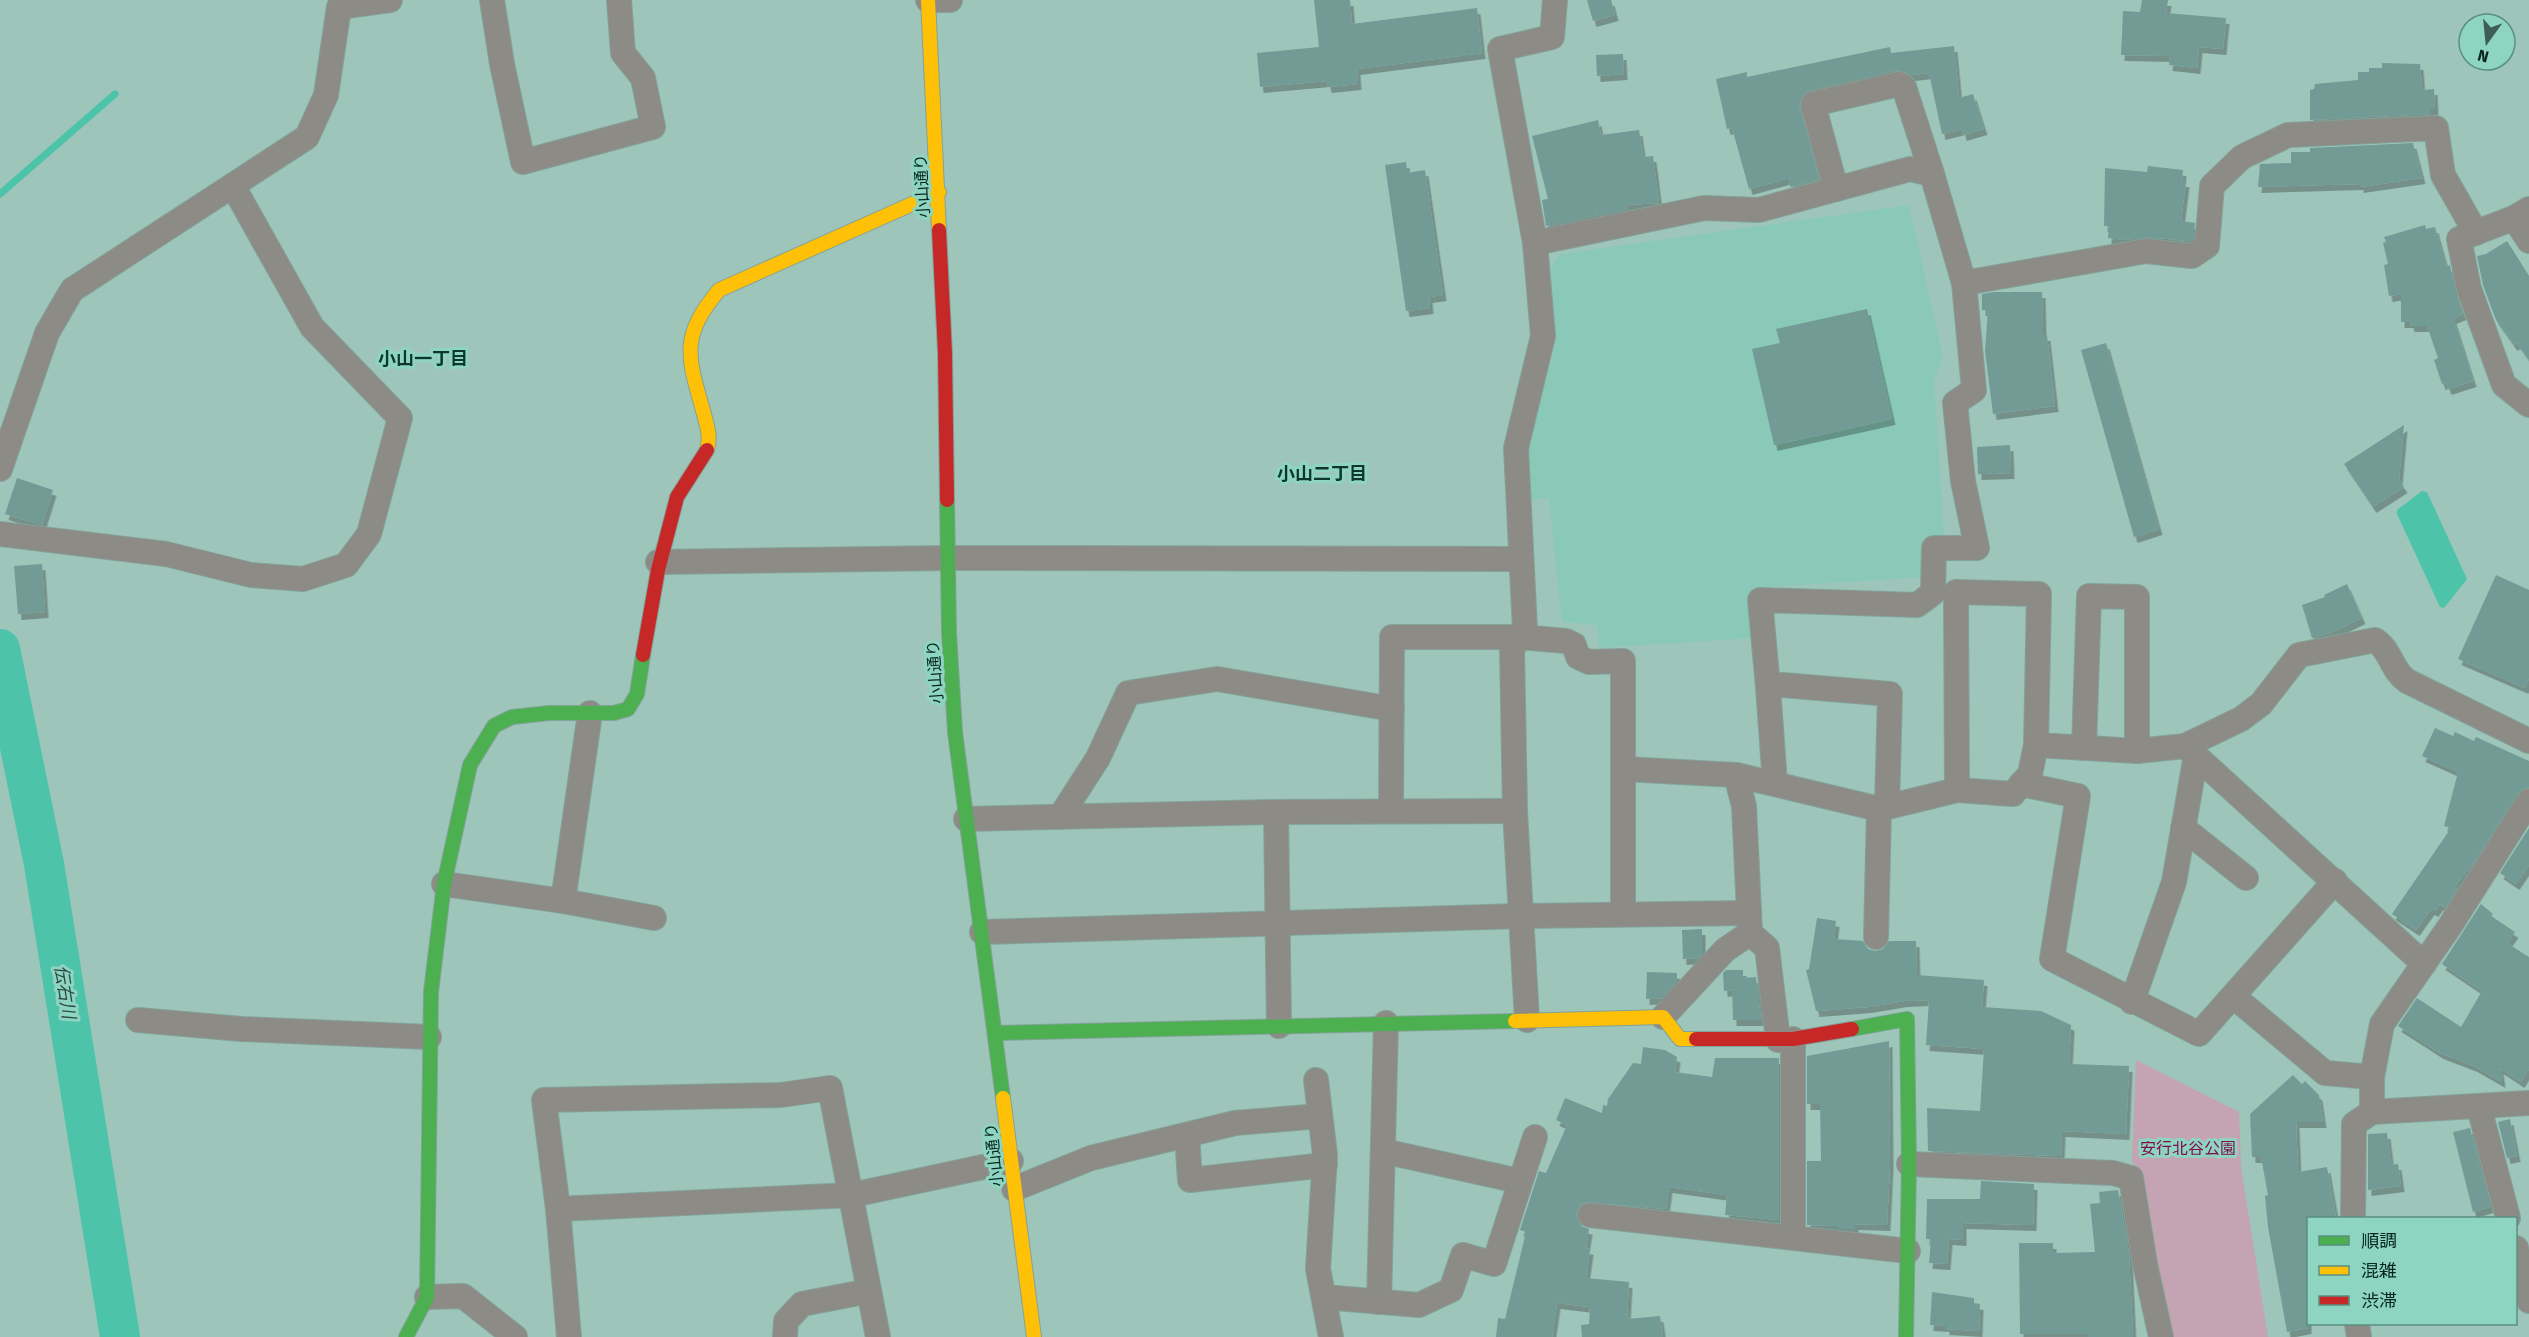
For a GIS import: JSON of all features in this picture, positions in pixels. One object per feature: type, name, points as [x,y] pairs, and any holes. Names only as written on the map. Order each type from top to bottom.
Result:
[{"type":"street","points":[[0,469],[47,333],[72,290],[307,137],[326,95],[339,7],[390,0]]},
{"type":"street","points":[[492,0],[502,64],[524,162],[653,127],[643,78],[623,52],[619,0]]},
{"type":"street","points":[[928,0],[950,0]]},
{"type":"street","name":"小山通り","points":[[928,0],[945,353],[949,633],[955,732],[1034,1337]]},
{"type":"street","points":[[1527,1020],[1515,811],[1512,649],[1525,630],[1516,448],[1543,336],[1535,243],[1500,49],[1552,37],[1555,0]]},
{"type":"street","points":[[1775,784],[1760,600],[1917,604],[1933,593],[1934,548],[1977,548],[1963,481],[1955,403],[1974,390],[1964,284],[1904,87],[1899,84],[1813,104],[1836,189]]},
{"type":"street","points":[[1964,284],[2146,251],[2192,256],[2207,246],[2212,186],[2242,157],[2288,135],[2436,128],[2443,175],[2476,232]]},
{"type":"street","points":[[1535,243],[1704,208],[1759,210],[1910,169],[1932,174]]},
{"type":"street","points":[[0,534],[166,554],[251,575],[303,579],[346,565],[369,534],[400,418],[312,327],[233,186]]},
{"type":"street","points":[[406,1337],[427,1297],[429,1037],[435,949],[444,884],[470,765],[494,726],[512,717],[549,713],[614,713],[628,709],[632,705],[637,694],[658,562],[678,494],[704,459],[710,439],[687,348],[692,328],[705,305],[719,290],[939,192]]},
{"type":"street","points":[[2529,241],[2521,214],[2459,239],[2469,289],[2504,385],[2529,405]]},
{"type":"street","points":[[658,562],[948,558],[1520,559]]},
{"type":"street","points":[[1624,769],[1736,775],[1883,808],[1957,790],[2013,794],[2030,774],[2036,745],[2039,594],[1956,592],[1939,601],[1923,601]]},
{"type":"street","points":[[1956,592],[1957,790]]},
{"type":"street","points":[[2084,748],[2089,596],[2137,597],[2137,751]]},
{"type":"street","points":[[1391,812],[1392,637],[1520,637],[1566,641],[1574,645],[1578,657],[1589,662],[1623,661],[1623,914]]},
{"type":"street","points":[[2036,745],[2137,751],[2191,751],[2261,704],[2299,655],[2375,640],[2383,645],[2397,674],[2407,681],[2529,741]]},
{"type":"street","points":[[1060,817],[1098,758],[1128,693],[1217,679],[1392,709]]},
{"type":"street","points":[[1768,687],[1783,685],[1890,694],[1876,936]]},
{"type":"street","points":[[563,901],[590,713]]},
{"type":"street","points":[[2132,1002],[2174,882],[2183,828],[2191,751]]},
{"type":"street","points":[[2191,751],[2424,964]]},
{"type":"street","points":[[1736,775],[1744,806],[1750,923],[1767,948],[1785,1039],[1793,1238]]},
{"type":"street","points":[[2021,784],[2078,796],[2052,959],[2132,1002],[2199,1034],[2335,881]]},
{"type":"street","points":[[2372,1112],[2372,1077],[2382,1024],[2424,964],[2529,801]]},
{"type":"street","points":[[966,819],[1276,812],[1515,811]]},
{"type":"street","points":[[1276,812],[1279,1026]]},
{"type":"street","points":[[2183,828],[2246,878]]},
{"type":"street","points":[[444,884],[563,901],[654,918]]},
{"type":"street","points":[[982,932],[1623,914],[1750,923]]},
{"type":"street","points":[[996,1033],[1663,1017],[1750,923]]},
{"type":"street","points":[[2234,996],[2325,1073],[2372,1077]]},
{"type":"street","points":[[1663,1017],[1680,1039],[1785,1039],[1907,1019],[1909,1164],[1906,1337]]},
{"type":"street","points":[[138,1020],[242,1029],[429,1037]]},
{"type":"street","points":[[1378,1302],[1386,1023]]},
{"type":"street","points":[[1316,1080],[1325,1165],[1318,1269],[1331,1337]]},
{"type":"street","points":[[569,1337],[558,1209],[544,1100],[781,1095],[830,1088],[878,1337]]},
{"type":"street","points":[[2353,1217],[2354,1124],[2372,1112],[2529,1103]]},
{"type":"street","points":[[2479,1107],[2508,1217]]},
{"type":"street","points":[[1014,1189],[1091,1158],[1235,1123],[1320,1116]]},
{"type":"street","points":[[1187,1135],[1190,1180],[1325,1165]]},
{"type":"street","points":[[1324,1297],[1419,1305],[1452,1290],[1463,1255],[1494,1264],[1535,1137]]},
{"type":"street","points":[[1383,1151],[1519,1181]]},
{"type":"street","points":[[558,1209],[852,1196],[1011,1161]]},
{"type":"street","points":[[1909,1164],[2113,1173],[2131,1178],[2145,1264],[2161,1337]]},
{"type":"street","points":[[1590,1215],[1908,1251]]},
{"type":"street","points":[[2517,1252],[2529,1301]]},
{"type":"street","points":[[785,1337],[786,1321],[802,1304],[869,1291]]},
{"type":"street","points":[[427,1297],[463,1296],[515,1337]]},
{"type":"shaded area","points":[[1909,205],[1943,358],[1934,379],[1944,538],[1922,539],[1924,577],[1752,588],[1755,638],[1599,648],[1597,625],[1562,622],[1549,499],[1524,499],[1525,459],[1555,346],[1550,271],[1560,254]]},
{"type":"shaded area","points":[[2422,491],[2427,492],[2467,579],[2444,608],[2440,607],[2397,514],[2397,510]]},
{"type":"green space","name":"安行北谷公園","points":[[2136,1060],[2239,1112],[2241,1167],[2268,1337],[2168,1337],[2148,1236],[2140,1170],[2132,1162]]},
{"type":"building","points":[[1314,0],[1350,0],[1352,24],[1477,8],[1482,53],[1357,69],[1358,84],[1328,87],[1327,81],[1260,87],[1257,53],[1319,47]]},
{"type":"building","points":[[1587,0],[1611,0],[1615,15],[1593,21]]},
{"type":"building","points":[[2142,0],[2168,0],[2166,13],[2226,18],[2223,49],[2199,47],[2197,68],[2169,65],[2170,56],[2121,55],[2123,11],[2140,12]]},
{"type":"building","points":[[1954,46],[1959,98],[1973,94],[1984,129],[1963,135],[1962,129],[1942,134],[1929,73],[1912,75],[1896,70],[1810,90],[1803,94],[1799,106],[1819,179],[1790,187],[1789,178],[1749,189],[1732,128],[1727,129],[1716,79],[1747,72],[1747,77],[1890,47],[1891,53]]},
{"type":"building","points":[[1623,54],[1624,74],[1597,76],[1596,55]]},
{"type":"building","points":[[2382,63],[2420,64],[2422,90],[2434,89],[2435,109],[2428,109],[2429,114],[2310,120],[2310,90],[2314,89],[2315,84],[2358,80],[2358,72],[2369,72],[2369,68],[2382,68]]},
{"type":"building","points":[[1598,120],[1601,135],[1639,130],[1643,157],[1653,156],[1659,203],[1626,205],[1627,209],[1546,226],[1542,200],[1548,199],[1532,136]]},
{"type":"building","points":[[2413,143],[2422,178],[2360,187],[2360,184],[2258,187],[2260,164],[2291,163],[2291,152],[2310,152],[2310,148]]},
{"type":"building","points":[[1406,162],[1407,173],[1425,170],[1443,295],[1429,297],[1430,308],[1406,311],[1385,165]]},
{"type":"building","points":[[2148,166],[2183,170],[2182,181],[2186,181],[2181,221],[2195,223],[2193,238],[2189,241],[2147,237],[2126,240],[2108,238],[2109,226],[2104,226],[2105,168],[2147,172]]},
{"type":"building","points":[[2425,225],[2426,229],[2435,227],[2446,267],[2450,265],[2455,292],[2463,314],[2453,318],[2473,381],[2448,389],[2446,383],[2442,384],[2434,360],[2438,358],[2427,326],[2411,326],[2410,322],[2401,322],[2401,294],[2389,296],[2384,265],[2388,264],[2383,243],[2386,242],[2384,237]]},
{"type":"building","points":[[2507,241],[2529,276],[2529,360],[2517,343],[2514,345],[2496,320],[2483,285],[2477,256],[2486,254]]},
{"type":"building","points":[[2042,292],[2043,335],[2047,335],[2055,406],[1993,414],[1985,351],[1988,310],[1982,310],[1982,294]]},
{"type":"building","points":[[1867,309],[1892,419],[1774,445],[1752,349],[1780,343],[1776,329]]},
{"type":"building","points":[[2106,343],[2159,529],[2134,537],[2081,350]]},
{"type":"building","points":[[2404,425],[2399,480],[2404,487],[2373,507],[2344,464]]},
{"type":"building","points":[[2010,445],[2011,473],[1978,474],[1977,447]]},
{"type":"building","points":[[17,478],[53,490],[42,525],[5,514]]},
{"type":"building","points":[[42,564],[45,612],[18,614],[14,566]]},
{"type":"building","points":[[2496,575],[2529,590],[2529,678],[2525,688],[2458,659]]},
{"type":"building","points":[[2347,584],[2362,618],[2335,631],[2312,638],[2302,605],[2325,597],[2324,595]]},
{"type":"building","points":[[2435,728],[2453,736],[2455,732],[2474,741],[2476,737],[2529,761],[2529,787],[2517,793],[2474,862],[2455,886],[2457,888],[2445,908],[2440,904],[2435,911],[2431,909],[2416,930],[2392,914],[2451,828],[2444,826],[2458,772],[2422,756]]},
{"type":"building","points":[[2529,828],[2529,865],[2516,884],[2500,873]]},
{"type":"building","points":[[2481,904],[2493,914],[2491,916],[2515,932],[2507,943],[2529,957],[2529,1069],[2521,1082],[2500,1068],[2502,1082],[2474,1066],[2440,1053],[2398,1026],[2417,998],[2461,1027],[2482,991],[2442,964]]},
{"type":"building","points":[[1817,918],[1836,921],[1834,939],[1863,941],[1868,949],[1875,951],[1883,949],[1889,941],[1916,941],[1917,975],[1984,980],[1982,1007],[2041,1011],[2071,1025],[2069,1064],[2129,1066],[2126,1134],[2062,1131],[2061,1156],[1928,1151],[1927,1108],[1980,1111],[1984,1049],[1926,1045],[1929,1000],[1816,1011],[1806,970],[1809,969]]},
{"type":"building","points":[[1702,929],[1702,954],[1698,958],[1683,959],[1682,930]]},
{"type":"building","points":[[1726,970],[1743,970],[1743,978],[1756,977],[1761,1020],[1733,1020],[1732,990],[1724,991],[1723,973]]},
{"type":"building","points":[[1647,972],[1677,973],[1677,981],[1661,998],[1646,999]]},
{"type":"building","points":[[1889,1041],[1890,1164],[1887,1225],[1855,1224],[1855,1229],[1838,1229],[1838,1226],[1807,1225],[1807,1161],[1821,1161],[1820,1104],[1807,1104],[1807,1056]]},
{"type":"building","points":[[1643,1047],[1665,1050],[1677,1057],[1675,1072],[1712,1077],[1715,1058],[1779,1058],[1779,1220],[1725,1215],[1727,1195],[1669,1187],[1666,1209],[1585,1202],[1579,1206],[1576,1214],[1581,1226],[1589,1229],[1586,1248],[1590,1249],[1586,1278],[1629,1282],[1627,1319],[1660,1316],[1663,1337],[1582,1337],[1581,1325],[1589,1324],[1590,1307],[1557,1303],[1552,1337],[1496,1337],[1498,1318],[1505,1319],[1526,1232],[1520,1230],[1539,1171],[1546,1173],[1567,1125],[1556,1120],[1565,1098],[1602,1113],[1603,1105],[1607,1106],[1608,1099],[1633,1063],[1641,1064]]},
{"type":"building","points":[[2293,1075],[2302,1084],[2305,1081],[2319,1095],[2323,1122],[2296,1122],[2298,1172],[2327,1167],[2336,1217],[2307,1217],[2308,1328],[2287,1332],[2268,1227],[2265,1196],[2268,1195],[2261,1157],[2252,1157],[2250,1114]]},
{"type":"building","points":[[2510,1119],[2517,1156],[2507,1158],[2498,1122]]},
{"type":"building","points":[[2470,1128],[2490,1207],[2473,1212],[2453,1132]]},
{"type":"building","points":[[2387,1133],[2391,1165],[2398,1164],[2401,1186],[2368,1190],[2368,1134]]},
{"type":"building","points":[[1981,1181],[2034,1184],[2033,1225],[1963,1223],[1963,1240],[1949,1239],[1947,1264],[1929,1263],[1931,1239],[1926,1239],[1927,1199],[1980,1199]]},
{"type":"building","points":[[2118,1190],[2129,1254],[2133,1337],[2088,1337],[2088,1334],[2020,1334],[2019,1243],[2053,1243],[2053,1253],[2095,1252],[2090,1204],[2100,1203],[2099,1192]]},
{"type":"building","points":[[1932,1292],[1974,1298],[1974,1303],[1980,1304],[1979,1331],[1946,1329],[1946,1326],[1930,1325]]},
{"type":"waterway","points":[[0,194],[115,94]]},
{"type":"waterway","name":"伝右川","points":[[0,649],[44,864],[120,1337]]},
{"type":"traffic: fast","points":[[947,500],[949,633],[955,732],[1003,1098]]},
{"type":"traffic: fast","points":[[406,1337],[427,1297],[431,992],[444,884],[470,765],[494,726],[512,717],[549,713],[614,713],[628,709],[637,694],[643,655]]},
{"type":"traffic: fast","points":[[1852,1029],[1907,1019],[1909,1164],[1906,1337]]},
{"type":"traffic: fast","points":[[996,1033],[1515,1021]]},
{"type":"traffic: slow","points":[[928,0],[939,230]]},
{"type":"traffic: slow","points":[[707,450],[708,432],[694,377],[690,349],[692,335],[698,322],[719,290],[939,192]]},
{"type":"traffic: slow","points":[[1515,1021],[1663,1017],[1680,1039],[1696,1039]]},
{"type":"traffic: slow","points":[[1003,1098],[1034,1337]]},
{"type":"traffic: jam","points":[[939,230],[945,353],[947,500]]},
{"type":"traffic: jam","points":[[643,655],[658,570],[677,497],[707,450]]},
{"type":"traffic: jam","points":[[1696,1039],[1793,1039],[1852,1029]]},
{"type":"district","name":"小山一丁目","points":[[423,359]]},
{"type":"district","name":"小山二丁目","points":[[1322,474]]}]
